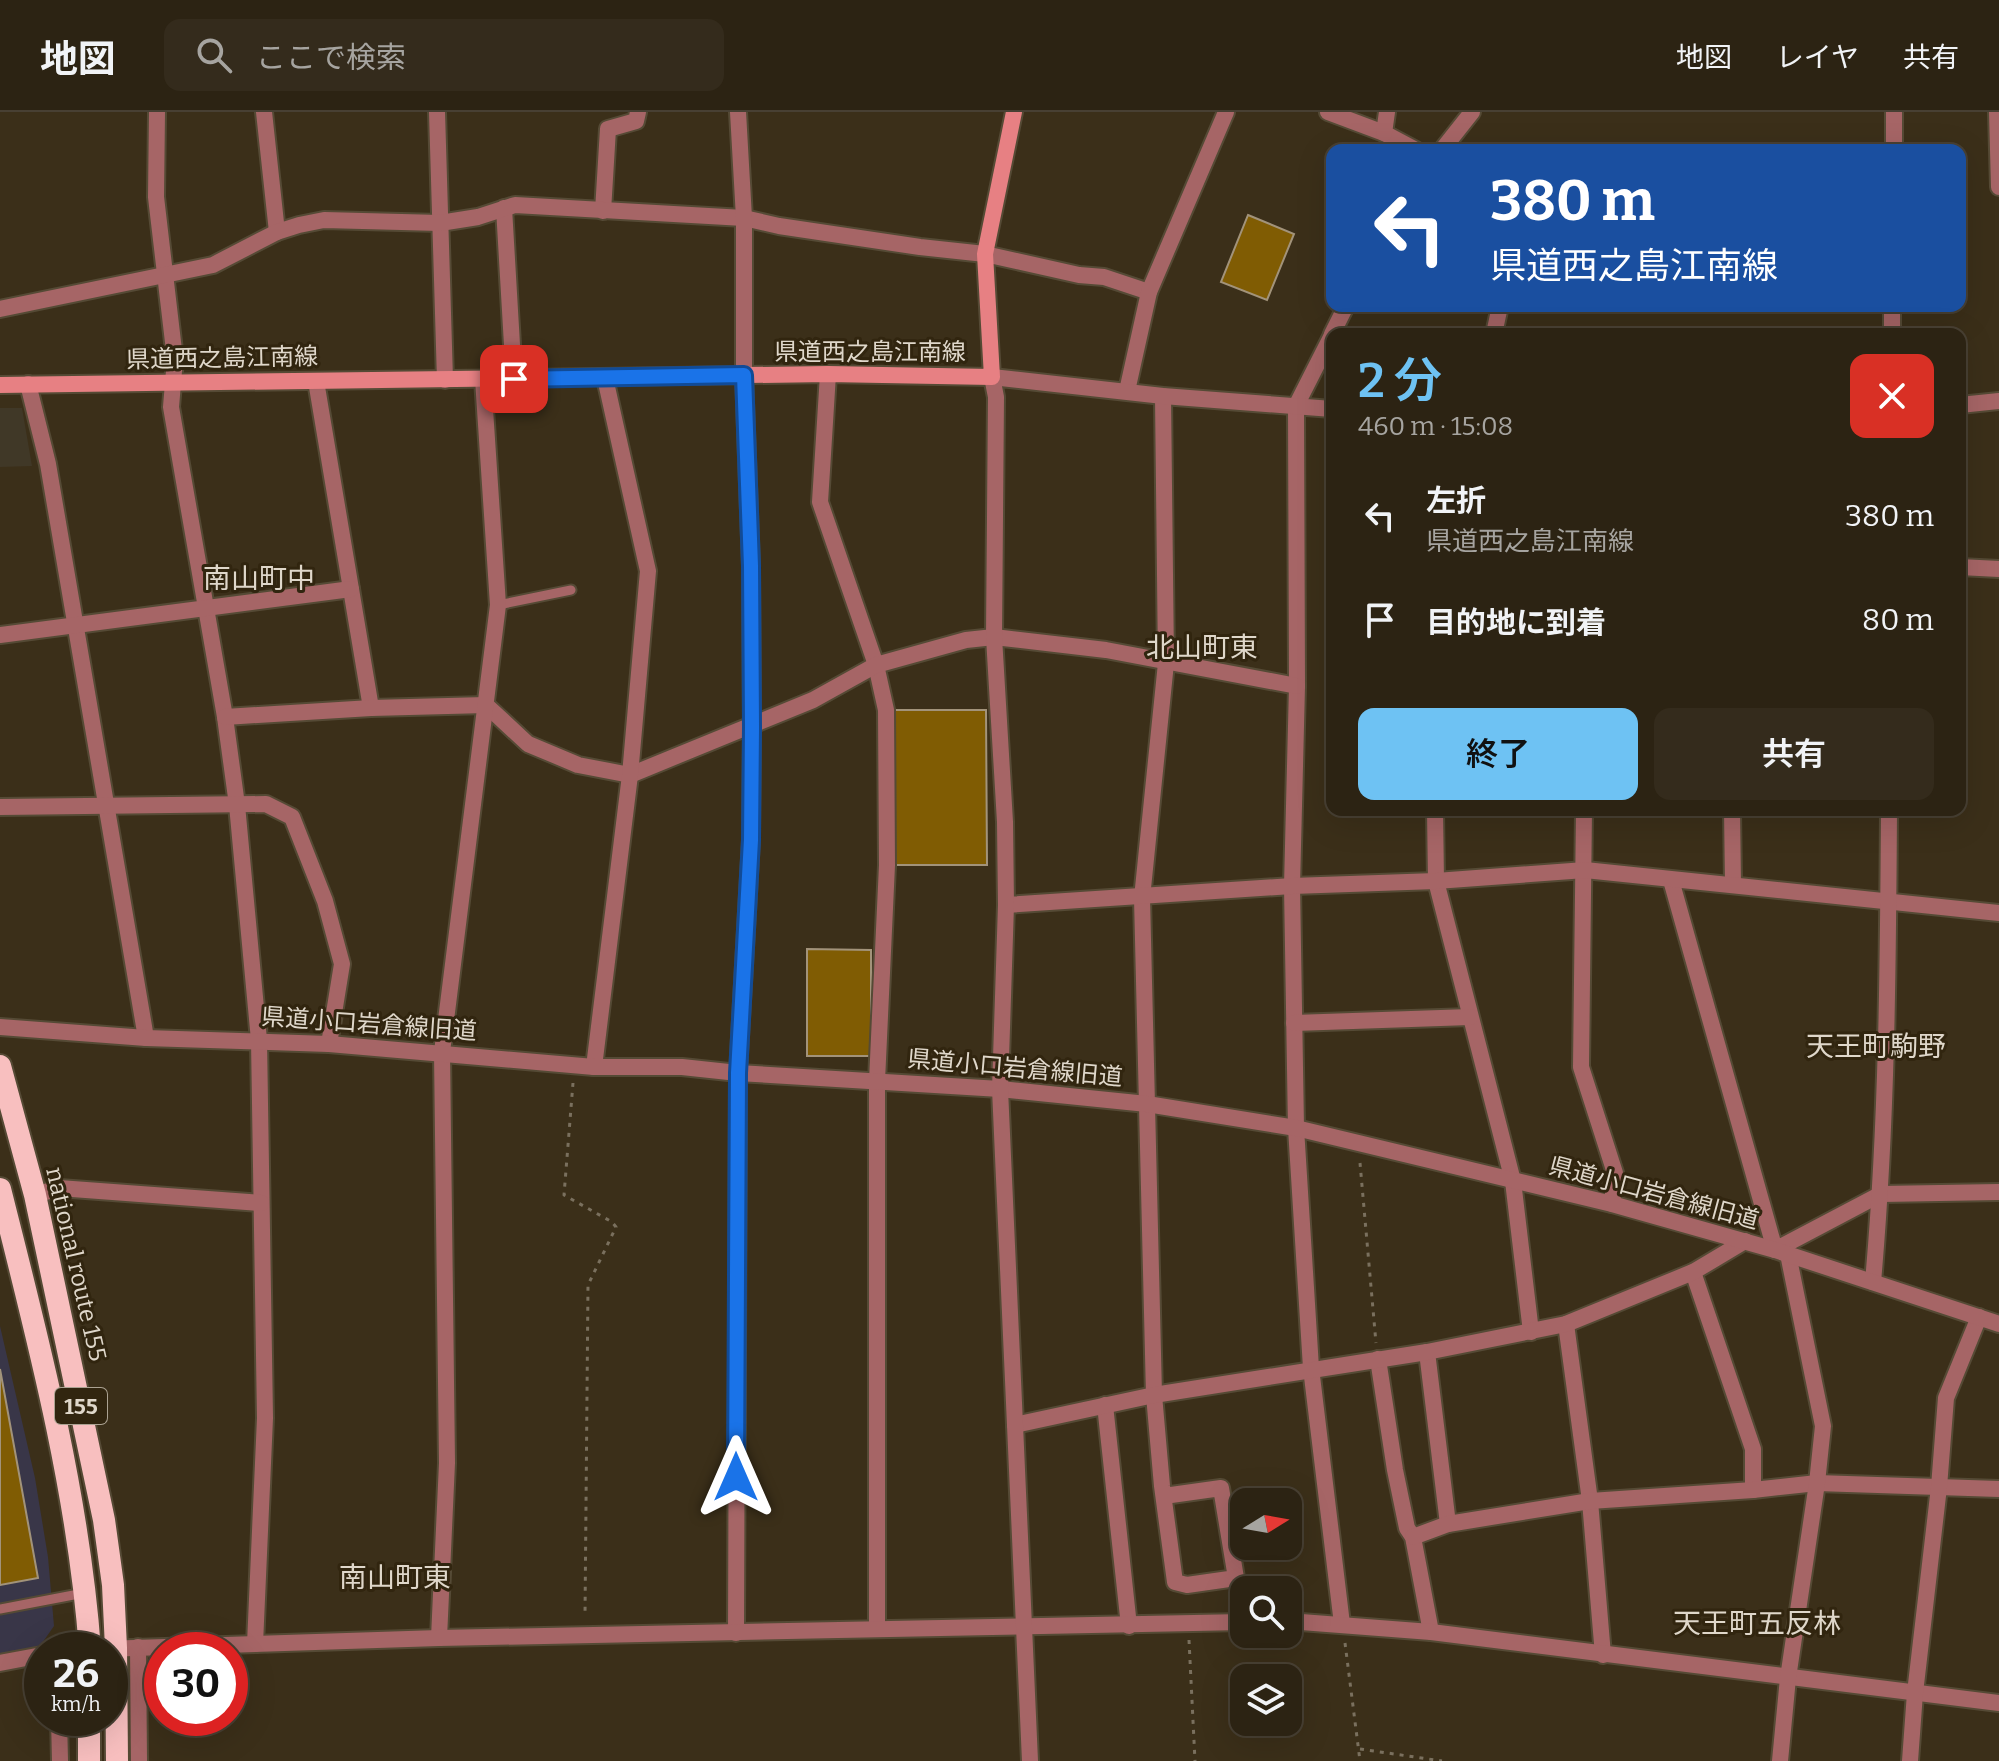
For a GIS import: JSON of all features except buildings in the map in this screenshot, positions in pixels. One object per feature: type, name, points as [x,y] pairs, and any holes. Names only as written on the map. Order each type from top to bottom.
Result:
[{"type":"highway","name":"national route 155","points":[[0,1066],[35,1195],[104,1520],[123,1632]]},
{"type":"highway","name":"155","points":[[0,1189],[6,1242],[72,1508],[84,1593],[84,1632]]},
{"type":"highway","points":[[89,1736],[89,1758]]},
{"type":"highway","name":"national route 155","points":[[117,1757],[119,1736]]},
{"type":"main road","name":"県道西之島江南線","points":[[0,385],[828,374],[992,377],[985,254],[1012,112]]},
{"type":"street","points":[[157,112],[156,197],[175,359],[171,407],[225,717],[237,805],[259,1040],[265,1418],[255,1644]]},
{"type":"street","points":[[264,112],[277,232]]},
{"type":"street","points":[[437,112],[445,380]]},
{"type":"street","points":[[603,211],[608,129],[636,121],[638,112]]},
{"type":"street","points":[[736,1633],[738,1073],[751,840],[752,727],[751,566],[744,375],[744,218],[738,112]]},
{"type":"street","points":[[1127,391],[1149,292],[1226,112]]},
{"type":"street","points":[[1328,112],[1405,144]]},
{"type":"street","points":[[1384,133],[1387,112]]},
{"type":"street","points":[[1453,144],[1472,112]]},
{"type":"street","points":[[1894,112],[1894,144]]},
{"type":"street","points":[[1997,112],[1999,187]]},
{"type":"street","points":[[0,309],[213,265],[277,232],[324,220],[440,223],[478,217],[515,205],[744,218],[826,233],[985,254],[1079,275],[1104,277],[1149,292]]},
{"type":"street","points":[[504,208],[514,379]]},
{"type":"street","points":[[1326,346],[1296,406],[1297,686],[1292,886],[1296,1128],[1311,1368],[1342,1624]]},
{"type":"street","points":[[828,374],[820,502],[876,665],[886,710],[887,849],[877,1081],[877,1629]]},
{"type":"street","points":[[1030,1761],[1000,1089],[1006,905],[1005,822],[994,637],[996,397],[992,377],[1163,396],[1326,408]]},
{"type":"street","points":[[594,1067],[630,775],[648,571],[605,378]]},
{"type":"street","points":[[439,1638],[447,1463],[442,1052],[498,605],[483,379]]},
{"type":"street","points":[[316,381],[371,708]]},
{"type":"street","points":[[28,384],[48,464],[146,1038]]},
{"type":"street","points":[[1163,396],[1166,663],[1142,898],[1154,1395],[1164,1496],[1175,1582],[1187,1585],[1236,1578],[1221,1488],[1164,1496]]},
{"type":"street","points":[[1966,404],[1999,401]]},
{"type":"street","points":[[1966,567],[1999,569]]},
{"type":"street","points":[[0,635],[351,589]]},
{"type":"street","points":[[225,717],[486,705],[528,744],[578,765],[630,775],[813,700],[876,665],[966,640],[994,637],[1106,650],[1297,686]]},
{"type":"street","points":[[0,807],[266,804],[292,817],[325,901],[342,964],[329,1044]]},
{"type":"street","points":[[1435,816],[1436,881],[1513,1181],[1531,1332]]},
{"type":"street","points":[[1584,816],[1581,1067],[1615,1173],[1612,1204]]},
{"type":"street","points":[[1732,816],[1733,884]]},
{"type":"street","points":[[1873,1282],[1881,1194],[1889,816]]},
{"type":"street","points":[[1006,905],[1585,870],[1999,913]]},
{"type":"street","points":[[1671,880],[1781,1252],[1823,1426],[1788,1678],[1780,1761]]},
{"type":"street","points":[[1294,1023],[1470,1017]]},
{"type":"street","name":"県道小口岩倉線旧道","points":[[0,1027],[146,1038],[329,1044],[594,1067],[682,1067],[1000,1089],[1147,1104],[1296,1128],[1612,1204],[1781,1252],[1999,1324]]},
{"type":"street","points":[[35,1195],[59,1188],[261,1203]]},
{"type":"street","points":[[1781,1252],[1881,1194],[1999,1192]]},
{"type":"street","points":[[1015,1425],[1154,1395],[1427,1352],[1566,1324],[1693,1272],[1745,1241]]},
{"type":"street","points":[[1693,1272],[1753,1449],[1753,1490]]},
{"type":"street","points":[[1910,1761],[1946,1398],[1979,1317]]},
{"type":"street","points":[[1566,1324],[1590,1501],[1603,1655]]},
{"type":"street","points":[[1427,1352],[1448,1524]]},
{"type":"street","points":[[1378,1359],[1395,1470],[1407,1528],[1413,1537],[1431,1632]]},
{"type":"street","points":[[1105,1405],[1129,1626]]},
{"type":"street","points":[[1413,1537],[1448,1524],[1590,1501],[1817,1483],[1999,1489]]},
{"type":"street","points":[[128,1648],[439,1638],[1230,1622]]},
{"type":"street","points":[[1302,1622],[1431,1632],[1999,1703]]},
{"type":"street","points":[[128,1657],[139,1761]]},
{"type":"street","points":[[0,1663],[24,1658]]},
{"type":"street","points":[[59,1736],[60,1761]]},
{"type":"lane","points":[[498,605],[571,590]]},
{"type":"lane","points":[[0,1609],[84,1593]]},
{"type":"path","points":[[575,1063],[564,1195],[616,1227],[588,1285],[585,1636]]},
{"type":"path","points":[[1359,1144],[1378,1359]]},
{"type":"path","points":[[1188,1624],[1195,1761]]},
{"type":"path","points":[[1342,1624],[1360,1761]]},
{"type":"path","points":[[1360,1749],[1442,1761]]},
{"type":"shaded area","points":[[0,408],[22,408],[32,466],[0,467]]},
{"type":"shaded area","points":[[0,1326],[35,1478],[48,1557],[54,1626],[50,1632],[24,1632],[24,1649],[0,1654]]},
{"type":"district","name":"南山町中","points":[[259,578]]},
{"type":"district","name":"北山町東","points":[[1202,647]]},
{"type":"district","name":"天王町駒野","points":[[1876,1046]]},
{"type":"district","name":"南山町東","points":[[395,1577]]},
{"type":"district","name":"天王町五反林","points":[[1757,1623]]},
{"type":"route","points":[[514,379],[744,375],[751,566],[752,727],[751,840],[738,1073],[736,1477]]}]
